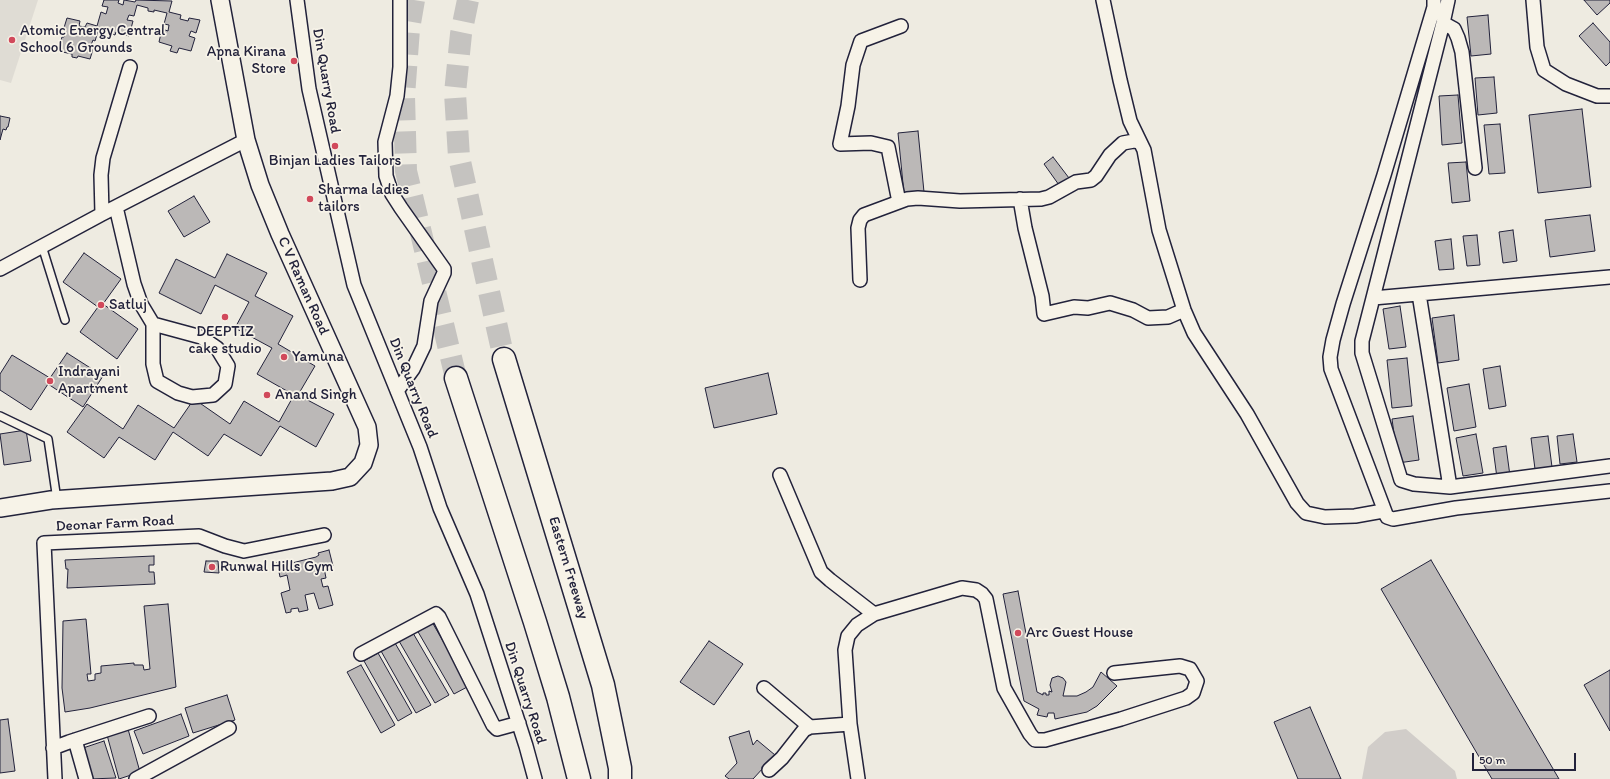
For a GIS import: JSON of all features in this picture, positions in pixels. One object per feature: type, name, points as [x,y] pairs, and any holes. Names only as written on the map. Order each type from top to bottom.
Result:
[{"type":"highway","name":"Eastern Freeway","points":[[504,359],[604,685],[621,775]]},
{"type":"highway","points":[[456,378],[558,696],[579,778]]},
{"type":"street","name":"C V Raman Road","points":[[0,508],[58,500],[332,481],[350,477],[363,463],[369,445],[367,427],[280,234],[260,185],[246,140],[220,0]]},
{"type":"street","name":"Din Quarry Road","points":[[297,0],[309,89],[354,285],[420,447],[440,508],[477,594],[519,722],[534,779]]},
{"type":"street","points":[[397,391],[413,369],[424,346],[431,301],[444,273],[444,269],[392,194],[386,176],[386,142],[397,96],[400,67],[400,0]]},
{"type":"street","points":[[1103,0],[1130,121],[1144,150],[1159,230],[1184,310],[1194,333],[1247,414],[1297,503],[1306,513],[1325,517],[1355,516],[1383,510]]},
{"type":"street","points":[[1434,0],[1434,7],[1389,160],[1343,304],[1333,340],[1330,357],[1331,369],[1387,518],[1393,519],[1456,508],[1610,491]]},
{"type":"street","points":[[1448,0],[1362,341],[1362,353],[1401,480],[1414,484],[1450,487],[1610,466]]},
{"type":"street","points":[[1533,0],[1537,47],[1544,70],[1566,84],[1598,96],[1610,96]]},
{"type":"street","points":[[1443,23],[1454,29],[1458,38],[1463,64],[1475,168]]},
{"type":"street","points":[[899,202],[888,147],[871,143],[840,144],[848,106],[853,65],[861,41],[901,26]]},
{"type":"street","points":[[102,214],[101,175],[103,158],[130,67]]},
{"type":"street","points":[[0,269],[102,214],[246,140]]},
{"type":"street","points":[[860,280],[858,228],[860,220],[868,213],[907,199],[918,198],[960,200],[1041,199],[1049,197],[1076,182],[1091,180],[1096,176],[1110,155],[1122,143],[1134,141],[1140,142]]},
{"type":"street","points":[[1020,199],[1025,228],[1042,296],[1044,314],[1074,306],[1088,308],[1110,303],[1133,310],[1148,318],[1168,317],[1184,310]]},
{"type":"street","points":[[116,208],[134,284],[141,304],[153,324],[153,364],[157,381],[178,394],[192,397],[213,396],[225,384],[228,366],[217,348],[202,337],[153,324]]},
{"type":"street","points":[[1373,298],[1610,277]]},
{"type":"street","points":[[1419,294],[1450,487]]},
{"type":"street","points":[[780,475],[821,572],[874,614]]},
{"type":"street","name":"Deonar Farm Road","points":[[55,779],[44,543],[199,536],[225,546],[244,551],[324,535]]},
{"type":"street","points":[[858,779],[850,724],[845,650],[848,636],[857,625],[874,614],[962,588],[976,590],[982,594],[986,599],[1004,688],[1030,734],[1035,740],[1045,740],[1186,698],[1193,693],[1197,681],[1190,669],[1180,666],[1114,673]]},
{"type":"street","points":[[361,654],[436,614],[440,617],[493,725],[498,730],[519,722]]},
{"type":"street","points":[[764,688],[810,727]]},
{"type":"street","points":[[53,748],[149,716]]},
{"type":"street","points":[[769,770],[782,758],[804,730],[810,727],[850,724]]},
{"type":"street","points":[[136,779],[229,728]]},
{"type":"street","points":[[75,740],[86,779]]},
{"type":"lane","points":[[42,246],[66,320]]},
{"type":"lane","points":[[0,416],[48,439],[58,500]]},
{"type":"shaded area","name":"Atomic Energy Central School 6 Grounds","points":[[0,0],[38,0],[11,83],[0,80]]},
{"type":"shaded area","points":[[1406,729],[1455,771],[1457,779],[1362,779],[1368,747],[1385,732]]},
{"type":"building","points":[[104,0],[119,0],[118,3],[123,5],[124,0],[135,2],[136,0],[172,1],[169,12],[181,15],[180,19],[188,21],[189,18],[200,20],[196,33],[191,31],[189,36],[195,38],[191,51],[179,48],[177,53],[170,51],[172,46],[159,42],[162,29],[168,31],[169,25],[164,24],[167,13],[154,10],[154,12],[148,11],[148,8],[137,5],[134,16],[129,15],[127,20],[133,21],[129,36],[116,32],[115,35],[109,33],[110,31],[99,28],[95,41],[93,40],[91,45],[94,46],[90,59],[78,56],[77,58],[72,57],[72,54],[58,51],[62,37],[64,37],[66,32],[63,31],[67,18],[80,21],[79,26],[85,27],[87,23],[97,26],[101,12],[106,14],[108,7],[102,6]]},
{"type":"building","points":[[1584,0],[1610,0],[1610,3],[1597,15]]},
{"type":"building","points":[[1488,15],[1491,54],[1471,56],[1467,17]]},
{"type":"building","points":[[1593,23],[1610,42],[1610,62],[1606,66],[1579,36]]},
{"type":"building","points":[[1494,77],[1497,113],[1478,115],[1475,78]]},
{"type":"building","points":[[1458,95],[1462,143],[1442,145],[1439,96]]},
{"type":"building","points":[[1582,109],[1591,187],[1538,193],[1529,115]]},
{"type":"building","points":[[0,116],[10,118],[8,127],[6,130],[3,129],[0,140]]},
{"type":"building","points":[[1500,124],[1505,173],[1489,174],[1484,125]]},
{"type":"building","points":[[918,131],[924,192],[904,194],[898,133]]},
{"type":"building","points":[[1053,157],[1069,178],[1059,185],[1044,164]]},
{"type":"building","points":[[1466,162],[1470,201],[1452,203],[1448,163]]},
{"type":"building","points":[[194,196],[210,222],[184,237],[168,211]]},
{"type":"building","points":[[1590,215],[1595,251],[1550,257],[1545,220]]},
{"type":"building","points":[[1513,230],[1517,261],[1503,263],[1499,232]]},
{"type":"building","points":[[1477,235],[1480,265],[1467,266],[1463,236]]},
{"type":"building","points":[[1451,239],[1454,269],[1439,270],[1435,241]]},
{"type":"building","name":"Satluj","points":[[84,253],[121,279],[103,304],[138,329],[117,359],[80,332],[98,307],[63,282]]},
{"type":"building","name":"Yamuna","points":[[227,254],[267,273],[255,296],[293,316],[278,344],[315,366],[298,395],[334,414],[316,447],[280,426],[261,456],[224,434],[208,456],[173,432],[155,460],[119,437],[104,458],[67,432],[87,404],[123,429],[138,405],[174,428],[194,399],[230,424],[244,401],[279,422],[294,395],[257,374],[272,348],[235,328],[249,302],[215,285],[201,314],[159,293],[176,259],[215,278]]},
{"type":"building","points":[[1400,306],[1406,347],[1389,349],[1383,309]]},
{"type":"building","points":[[1454,315],[1459,360],[1438,363],[1432,318]]},
{"type":"building","name":"Indrayani Apartment","points":[[67,353],[103,376],[83,407],[48,384],[31,410],[0,390],[0,374],[12,355],[50,378]]},
{"type":"building","points":[[1407,358],[1412,406],[1392,408],[1387,360]]},
{"type":"building","points":[[1500,366],[1506,406],[1489,409],[1483,369]]},
{"type":"building","points":[[768,373],[777,414],[714,428],[705,388]]},
{"type":"building","points":[[1469,384],[1476,427],[1454,431],[1447,388]]},
{"type":"building","points":[[1413,416],[1419,460],[1398,463],[1392,419]]},
{"type":"building","points":[[26,430],[31,461],[4,465],[0,434]]},
{"type":"building","points":[[1476,434],[1483,473],[1463,476],[1456,438]]},
{"type":"building","points":[[1573,434],[1577,462],[1560,464],[1557,436]]},
{"type":"building","points":[[1548,436],[1552,467],[1535,469],[1531,438]]},
{"type":"building","points":[[1506,446],[1510,476],[1497,478],[1493,448]]},
{"type":"building","points":[[329,550],[333,566],[324,568],[326,578],[321,579],[323,587],[328,586],[333,605],[319,609],[314,593],[305,595],[308,610],[299,612],[298,608],[291,609],[291,612],[286,613],[281,593],[290,590],[287,575],[280,577],[277,562],[287,560],[287,563],[292,563],[316,557],[319,555],[318,553]]},
{"type":"building","points":[[154,556],[154,565],[149,565],[149,572],[154,572],[155,584],[67,588],[68,569],[66,569],[65,560]]},
{"type":"building","points":[[1431,560],[1559,779],[1492,779],[1381,589]]},
{"type":"building","name":"Runwal Hills Gym","points":[[206,561],[218,561],[219,573],[204,572]]},
{"type":"building","name":"Arc Guest House","points":[[1018,591],[1037,692],[1043,695],[1043,693],[1046,693],[1046,695],[1049,695],[1049,691],[1052,692],[1050,685],[1052,678],[1058,676],[1063,678],[1066,682],[1063,696],[1077,696],[1093,687],[1101,672],[1117,686],[1097,706],[1087,712],[1055,719],[1054,713],[1048,713],[1047,717],[1037,715],[1039,709],[1024,701],[1003,594]]},
{"type":"building","points":[[168,604],[176,687],[90,708],[65,712],[62,688],[63,621],[86,619],[91,674],[87,674],[88,681],[95,680],[95,674],[101,673],[101,666],[134,663],[134,665],[143,665],[144,670],[150,669],[144,606]]},
{"type":"building","points":[[432,622],[469,686],[454,694],[417,630]]},
{"type":"building","points":[[413,633],[449,695],[435,703],[399,641]]},
{"type":"building","points":[[709,641],[743,664],[714,705],[680,682]]},
{"type":"building","points":[[395,643],[431,705],[416,713],[381,651]]},
{"type":"building","points":[[378,653],[412,713],[398,721],[364,661]]},
{"type":"building","points":[[361,665],[395,725],[381,733],[347,672]]},
{"type":"building","points":[[1610,670],[1610,731],[1584,685]]},
{"type":"building","points":[[227,695],[235,720],[193,733],[185,708]]},
{"type":"building","points":[[1310,707],[1341,779],[1298,779],[1274,722]]},
{"type":"building","points":[[181,714],[189,736],[143,754],[134,731]]},
{"type":"building","points":[[8,719],[15,771],[0,773],[0,720]]},
{"type":"building","points":[[128,729],[140,772],[119,779],[107,735]]},
{"type":"building","points":[[749,731],[753,745],[757,740],[775,755],[753,779],[729,779],[725,776],[737,763],[729,737]]},
{"type":"building","points":[[104,741],[116,778],[89,779],[80,749]]},
{"type":"tunnel","points":[[414,0],[409,29],[404,96],[406,171],[456,378]]},
{"type":"tunnel","points":[[468,0],[461,34],[455,93],[459,157],[504,359]]},
{"type":"place","name":"Atomic Energy Central School 6 Grounds","points":[[12,40]]},
{"type":"place","name":"Apna Kirana Store","points":[[294,61]]},
{"type":"place","name":"Binjan Ladies Tailors","points":[[335,146]]},
{"type":"place","name":"Sharma ladies tailors","points":[[310,199]]},
{"type":"place","name":"Satluj","points":[[101,305]]},
{"type":"place","name":"DEEPTIZ cake studio","points":[[225,317]]},
{"type":"place","name":"Yamuna","points":[[284,357]]},
{"type":"place","name":"Indrayani Apartment","points":[[50,381]]},
{"type":"place","name":"Anand Singh","points":[[267,395]]},
{"type":"place","name":"Runwal Hills Gym","points":[[212,567]]},
{"type":"place","name":"Arc Guest House","points":[[1018,633]]}]
